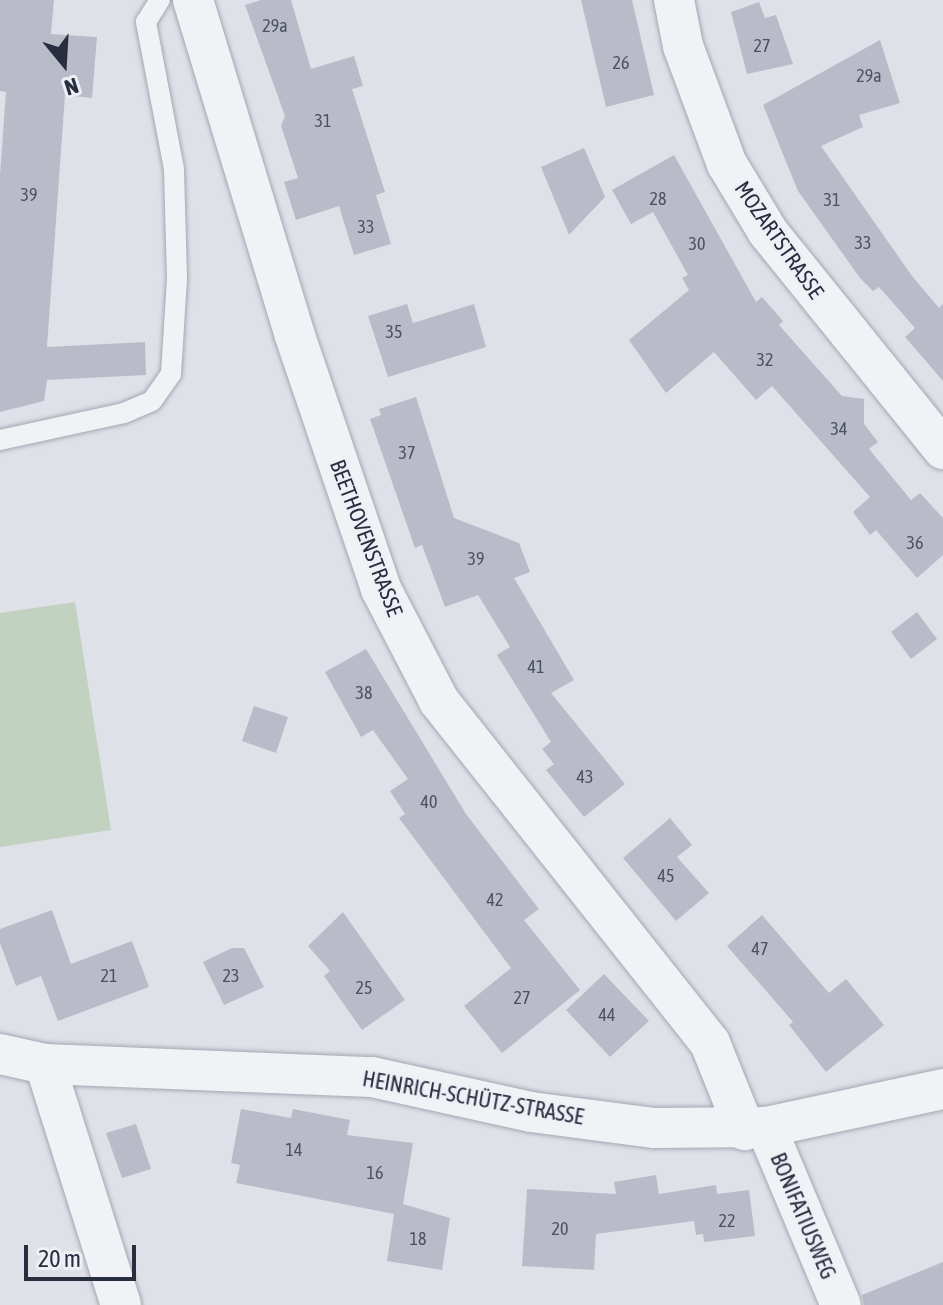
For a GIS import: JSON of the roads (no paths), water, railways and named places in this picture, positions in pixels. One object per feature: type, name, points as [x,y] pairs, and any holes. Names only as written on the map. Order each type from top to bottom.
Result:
[{"type":"street","name":"BEETHOVENSTRASSE","points":[[193,0],[295,336],[381,589],[439,701],[710,1043],[755,1128]]},
{"type":"street","name":"MOZARTSTRASSE","points":[[674,0],[683,46],[727,164],[768,232],[943,449]]},
{"type":"street","name":"HEINRICH-SCHÜTZ-STRASSE","points":[[0,1054],[45,1064],[372,1077],[531,1112],[655,1128],[755,1128],[943,1089]]},
{"type":"street","points":[[45,1064],[121,1305]]},
{"type":"street","name":"BONIFATIUSWEG","points":[[755,1128],[841,1305]]},
{"type":"lane","points":[[0,440],[124,413],[152,401],[171,374],[177,278],[174,169],[146,22],[160,0]]}]
